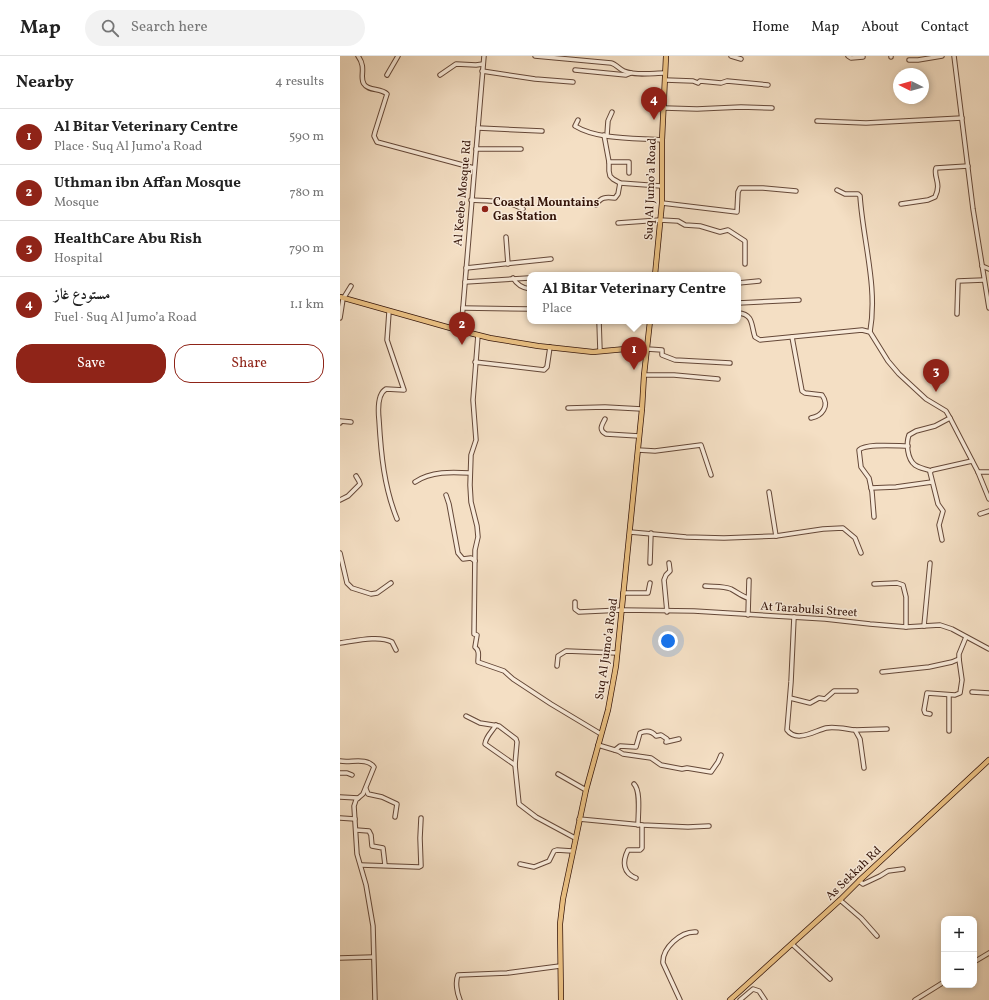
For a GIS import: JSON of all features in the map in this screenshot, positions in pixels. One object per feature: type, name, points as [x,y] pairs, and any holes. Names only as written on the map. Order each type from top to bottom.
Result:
[{"type":"main road","name":"Suq Al Jumo’a Road","points":[[655,272],[662,203],[662,140],[666,56]]},
{"type":"main road","points":[[342,298],[461,331],[550,347],[579,351],[647,348]]},
{"type":"main road","name":"Suq Al Jumo’a Road","points":[[561,1000],[560,924],[563,899],[579,819],[608,710],[617,653],[650,324]]},
{"type":"main road","name":"As Sekkah Rd","points":[[730,1000],[988,762]]},
{"type":"street","points":[[358,56],[363,64],[362,80],[364,84],[387,94],[374,136],[377,142],[474,168]]},
{"type":"street","points":[[387,75],[398,56]]},
{"type":"street","name":"Al Keebe Mosque Rd","points":[[461,331],[484,56]]},
{"type":"street","points":[[535,56],[611,62],[623,71],[632,73],[665,73]]},
{"type":"street","points":[[731,56],[741,59]]},
{"type":"street","points":[[848,56],[851,58],[863,57]]},
{"type":"street","points":[[909,60],[942,56]]},
{"type":"street","points":[[954,56],[968,166],[989,308]]},
{"type":"street","points":[[440,75],[456,64],[483,64]]},
{"type":"street","points":[[575,70],[626,75],[632,73]]},
{"type":"street","points":[[482,71],[526,78],[573,82]]},
{"type":"street","points":[[665,80],[693,81],[698,83],[700,80],[721,83],[727,81],[768,85]]},
{"type":"street","points":[[664,108],[772,108]]},
{"type":"street","points":[[612,112],[608,121],[606,135],[610,176],[620,183],[661,186]]},
{"type":"street","points":[[817,121],[866,123],[962,118]]},
{"type":"street","points":[[578,120],[575,126],[588,132],[662,140]]},
{"type":"street","points":[[478,128],[542,131]]},
{"type":"street","points":[[476,149],[521,149]]},
{"type":"street","points":[[609,162],[629,162],[629,173]]},
{"type":"street","points":[[901,204],[928,200],[935,197],[938,187],[935,172],[936,168],[968,166]]},
{"type":"street","points":[[596,205],[600,199],[615,198],[618,194],[620,183]]},
{"type":"street","points":[[662,203],[738,212],[738,192],[740,188],[764,188],[796,191]]},
{"type":"street","points":[[837,190],[845,194],[858,194],[860,196],[864,236],[870,266],[872,288],[872,320],[870,332],[888,361],[899,374],[926,399],[946,411],[978,472],[989,499]]},
{"type":"street","points":[[471,200],[502,202],[523,209]]},
{"type":"street","points":[[618,222],[660,220],[678,221],[684,225],[700,226],[720,232],[728,230],[745,241],[745,264]]},
{"type":"street","points":[[506,237],[508,264]]},
{"type":"street","points":[[466,268],[551,259]]},
{"type":"street","points":[[982,266],[989,268]]},
{"type":"street","points":[[512,278],[520,287],[527,288]]},
{"type":"street","points":[[465,282],[527,278]]},
{"type":"street","points":[[957,314],[958,281],[984,280]]},
{"type":"street","points":[[741,283],[759,282]]},
{"type":"street","points":[[340,318],[342,298],[351,286]]},
{"type":"street","points":[[741,303],[799,300]]},
{"type":"street","points":[[463,308],[527,309]]},
{"type":"street","points":[[389,312],[387,340],[404,390],[384,390],[378,408],[383,471],[391,506],[397,519]]},
{"type":"street","points":[[741,313],[744,313],[749,317],[757,339],[763,340],[862,330],[870,332]]},
{"type":"street","points":[[599,324],[600,351]]},
{"type":"street","points":[[478,335],[473,400],[476,440],[471,455],[470,472],[470,496],[478,537],[475,547],[474,634],[477,635],[475,647],[478,652],[478,662],[504,671],[513,679],[551,704],[601,734]]},
{"type":"street","points":[[792,337],[802,390],[805,393],[822,395],[824,398],[824,410],[816,417],[811,418]]},
{"type":"street","points":[[475,362],[544,370],[547,368],[550,347]]},
{"type":"street","points":[[647,348],[662,350],[662,355],[675,360],[730,363]]},
{"type":"street","points":[[644,375],[674,375],[718,379]]},
{"type":"street","points":[[568,408],[605,407],[642,409]]},
{"type":"street","points":[[950,418],[936,426],[910,433],[908,437],[910,458],[914,464],[931,471],[972,461]]},
{"type":"street","points":[[605,419],[601,428],[606,434],[639,436]]},
{"type":"street","points":[[340,423],[340,421],[352,422]]},
{"type":"street","points":[[638,450],[655,451],[701,445],[711,475]]},
{"type":"street","points":[[874,517],[869,478],[861,467],[859,452],[860,448],[877,446],[908,446]]},
{"type":"street","points":[[931,471],[930,475],[938,504],[943,511],[939,525],[942,540]]},
{"type":"street","points":[[415,482],[426,476],[439,473],[470,472]]},
{"type":"street","points":[[978,472],[989,472]]},
{"type":"street","points":[[340,500],[348,496],[360,484],[356,476]]},
{"type":"street","points":[[871,488],[884,488],[932,482]]},
{"type":"street","points":[[769,492],[776,536]]},
{"type":"street","points":[[446,495],[458,553],[463,559],[471,558],[475,561]]},
{"type":"street","points":[[980,514],[989,511]]},
{"type":"street","points":[[630,532],[712,538],[776,536],[823,529],[843,528],[855,538],[861,553]]},
{"type":"street","points":[[650,563],[652,533]]},
{"type":"street","points":[[340,553],[347,583],[352,588],[371,594],[377,593],[391,583]]},
{"type":"street","points":[[667,612],[664,580],[670,571],[669,563]]},
{"type":"street","points":[[924,626],[930,563]]},
{"type":"street","points":[[748,615],[749,580]]},
{"type":"street","points":[[874,584],[897,582],[903,585],[906,597],[906,626]]},
{"type":"street","points":[[624,593],[648,593],[650,583]]},
{"type":"street","points":[[705,586],[727,588],[733,590],[741,596],[748,598]]},
{"type":"street","name":"At Tarabulsi Street","points":[[575,602],[575,609],[579,612],[622,610],[667,612],[694,611],[826,618],[870,624],[906,626],[940,625],[952,629],[989,649]]},
{"type":"street","points":[[794,617],[787,730],[793,735],[806,735],[828,728],[855,730],[886,729]]},
{"type":"street","points":[[930,714],[925,713],[924,710],[927,693],[958,695],[960,693],[962,680],[959,654],[966,637]]},
{"type":"street","points":[[340,643],[364,639],[380,639],[392,642],[396,650]]},
{"type":"street","points":[[557,666],[558,656],[566,651],[617,653]]},
{"type":"street","points":[[882,672],[929,668],[948,664],[959,659]]},
{"type":"street","points":[[790,698],[810,703],[819,698],[825,699],[834,691],[856,691]]},
{"type":"street","points":[[972,692],[989,693]]},
{"type":"street","points":[[949,695],[949,731]]},
{"type":"street","points":[[466,716],[480,722],[503,728],[516,739],[515,765],[519,796],[518,800],[521,807],[536,817],[575,838]]},
{"type":"street","points":[[496,725],[487,737],[485,744],[515,765]]},
{"type":"street","points":[[855,730],[860,739],[864,768]]},
{"type":"street","points":[[615,750],[620,746],[636,747],[640,733],[645,731],[653,732],[656,736],[661,735],[667,739],[666,742],[679,739]]},
{"type":"street","points":[[598,746],[620,751],[623,754],[651,758],[661,765],[711,772],[721,755]]},
{"type":"street","points":[[340,761],[363,761],[373,765],[374,770],[366,789],[356,800],[354,806],[358,854],[366,885],[373,926],[375,1000]]},
{"type":"street","points":[[340,773],[352,775]]},
{"type":"street","points":[[558,774],[586,790]]},
{"type":"street","points":[[634,784],[638,793],[642,848],[640,850],[628,850],[625,857],[626,871],[630,876],[636,878]]},
{"type":"street","points":[[366,789],[368,794],[382,797],[397,804],[395,817]]},
{"type":"street","points":[[340,797],[358,798]]},
{"type":"street","points":[[340,818],[355,819]]},
{"type":"street","points":[[361,865],[421,866],[421,818]]},
{"type":"street","points":[[579,819],[640,825],[688,827],[709,826]]},
{"type":"street","points":[[356,830],[369,831],[372,846],[383,848],[384,865]]},
{"type":"street","points":[[520,864],[538,866],[549,861],[554,851],[572,851]]},
{"type":"street","points":[[859,881],[862,884],[888,871],[903,869]]},
{"type":"street","points":[[840,900],[877,936]]},
{"type":"street","points":[[680,1000],[663,963],[663,958],[667,948],[675,941],[688,933],[696,932]]},
{"type":"street","points":[[792,944],[830,979]]},
{"type":"street","points":[[977,960],[989,953]]},
{"type":"street","points":[[340,958],[373,957]]},
{"type":"street","points":[[460,1000],[457,988],[458,975],[508,973],[560,966]]},
{"type":"street","points":[[916,1000],[941,984]]},
{"type":"street","points":[[740,1000],[753,989],[759,990],[765,1000]]},
{"type":"place","name":"مستودع غاز","points":[[654,120]]},
{"type":"place","name":"Coastal Mountains Gas Station","points":[[485,209]]},
{"type":"place","name":"Uthman ibn Affan Mosque","points":[[462,345]]},
{"type":"place","name":"Al Bitar Veterinary Centre","points":[[634,370]]},
{"type":"place","name":"HealthCare Abu Rish","points":[[936,392]]}]
